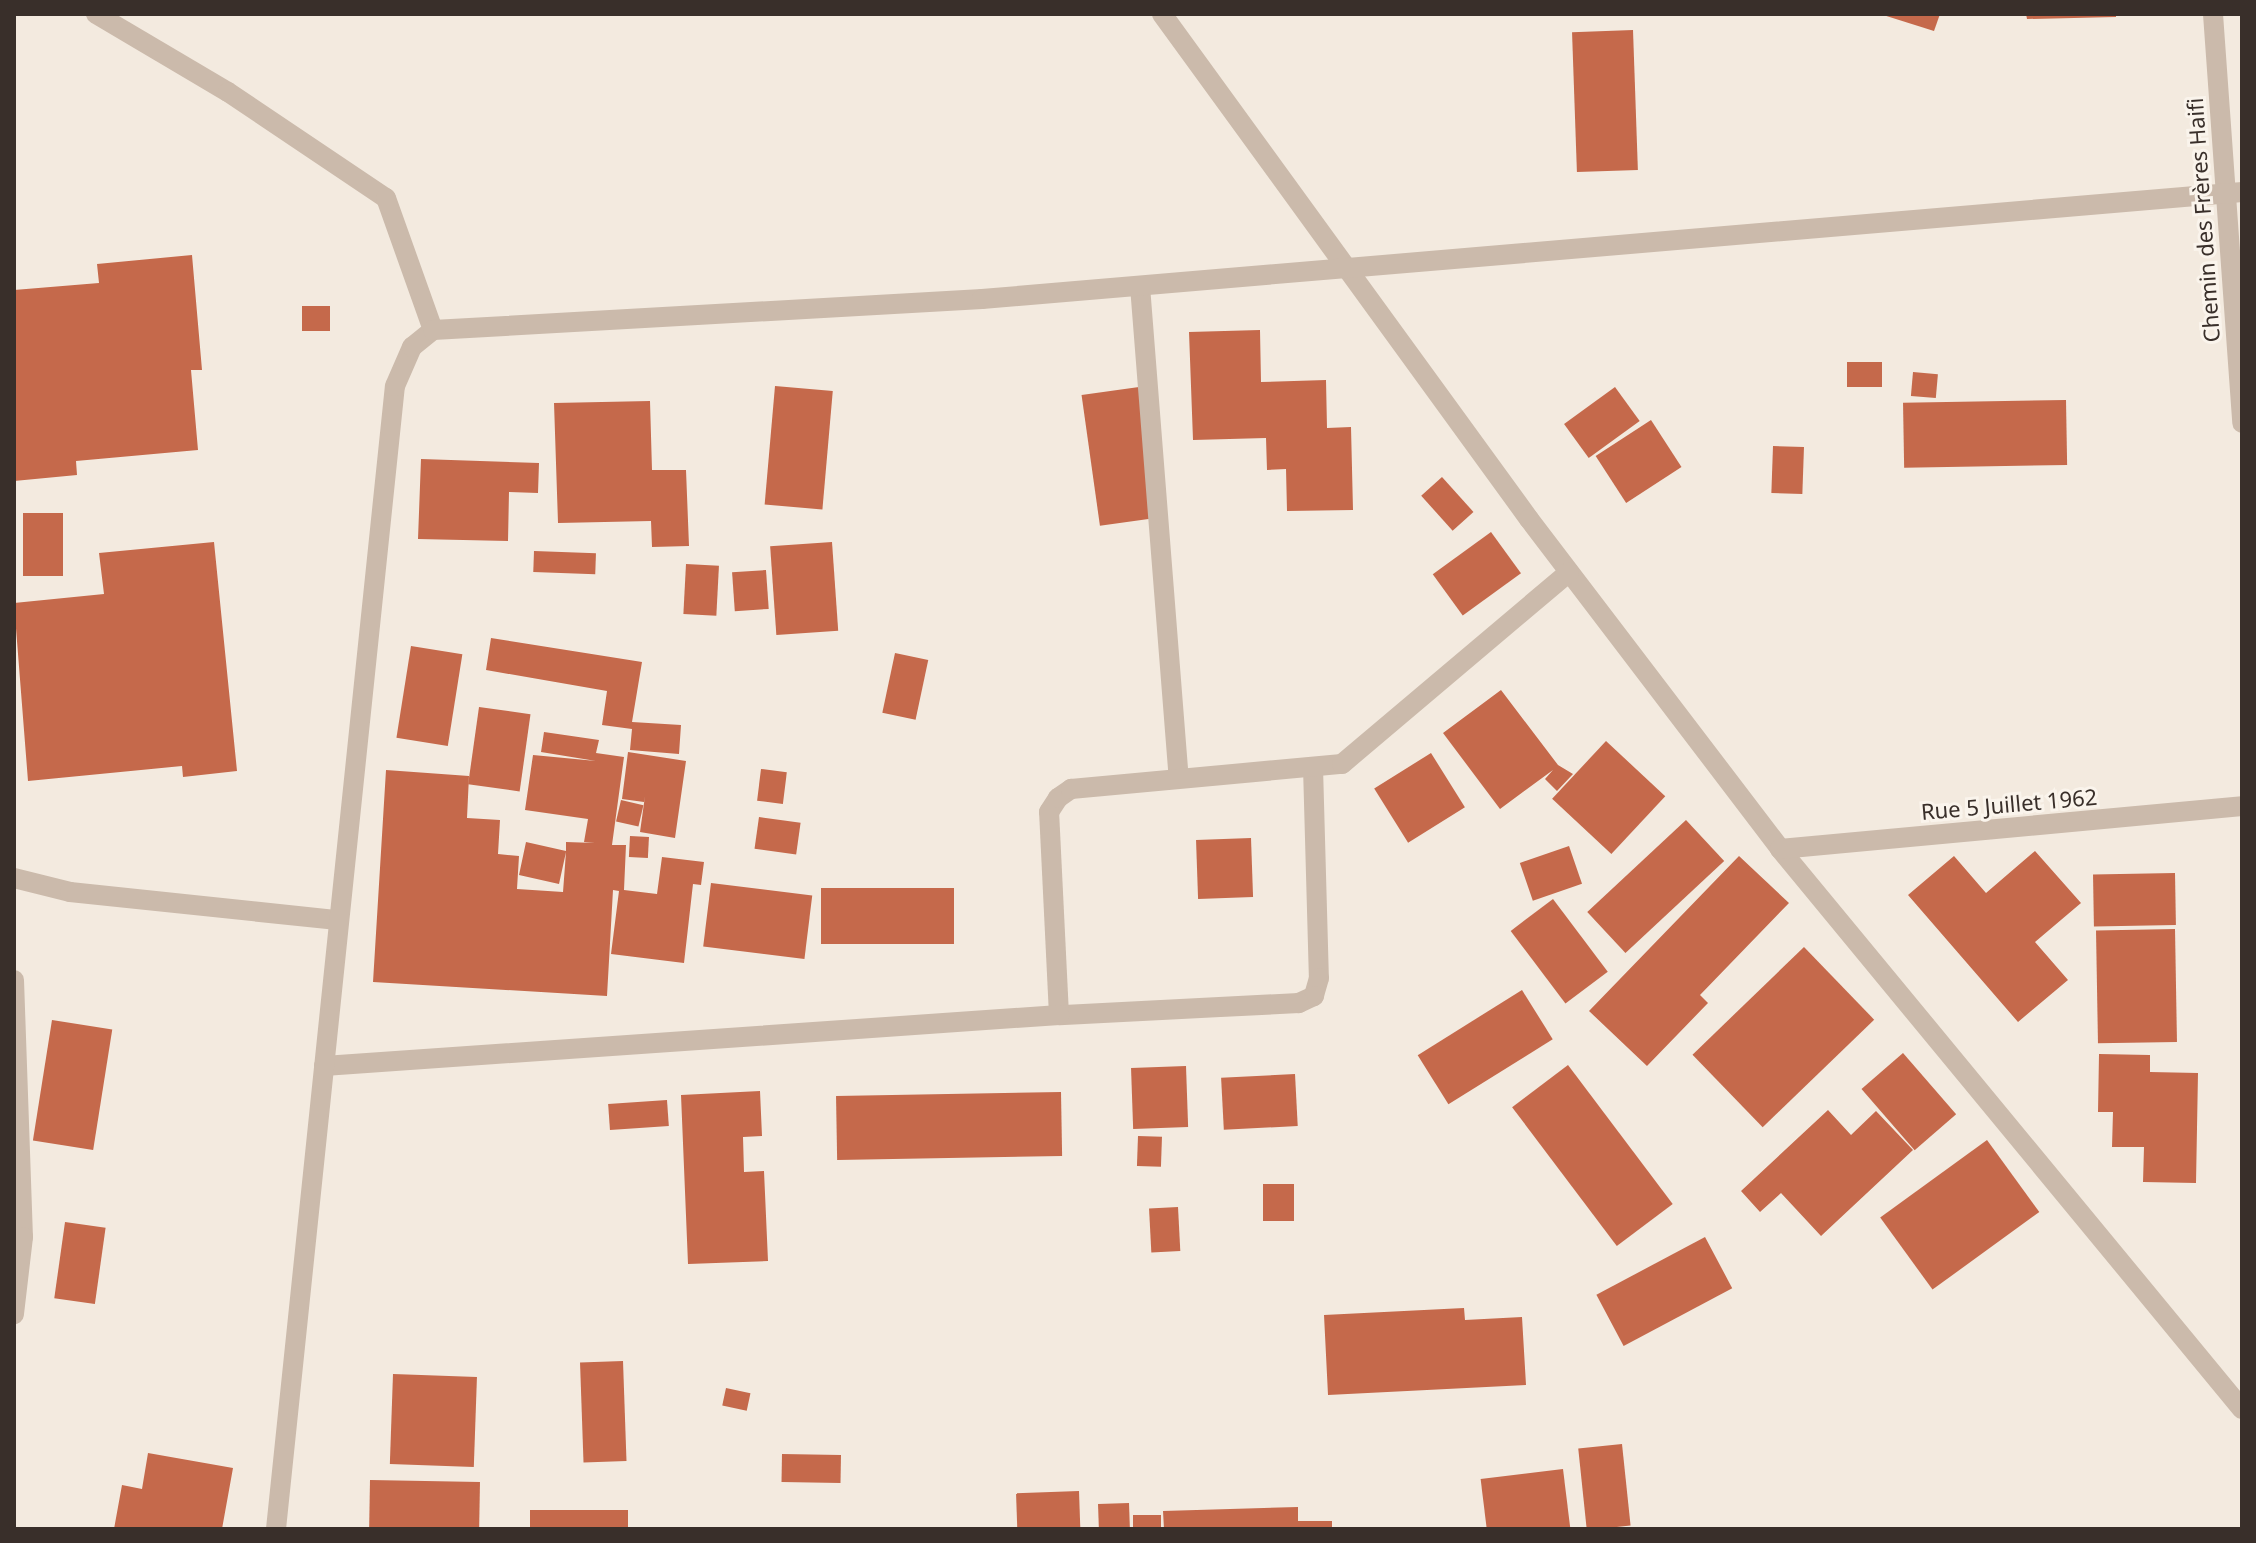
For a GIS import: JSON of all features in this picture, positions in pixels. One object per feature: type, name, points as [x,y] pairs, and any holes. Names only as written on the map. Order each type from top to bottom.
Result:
[{"type":"street","points":[[96,14],[228,92],[386,198],[433,330]]},
{"type":"street","points":[[1162,14],[1353,270],[1569,572],[1780,849],[2242,1409]]},
{"type":"street","name":"Chemin des Frères Haifi","points":[[2213,14],[2232,192],[2242,423]]},
{"type":"street","points":[[276,1529],[395,386],[412,347],[433,330],[1353,270],[2232,192]]},
{"type":"street","points":[[1140,286],[1179,778]]},
{"type":"street","points":[[1059,1015],[1049,812],[1071,789],[1342,764],[1569,572]]},
{"type":"street","points":[[324,1066],[1059,1015],[1299,1003],[1314,996],[1319,978],[1313,767]]},
{"type":"street","name":"Rue 5 Juillet 1962","points":[[1780,849],[2242,806]]},
{"type":"street","points":[[14,878],[70,892],[338,920]]},
{"type":"street","points":[[14,980],[23,1237],[14,1314]]},
{"type":"building","points":[[1880,14],[1940,14],[1934,31]]},
{"type":"building","points":[[2026,14],[2116,14],[2116,17],[2027,19]]},
{"type":"building","points":[[1633,30],[1638,170],[1577,172],[1572,32]]},
{"type":"building","points":[[192,255],[202,370],[191,370],[198,450],[76,461],[77,475],[14,481],[14,290],[99,283],[97,264]]},
{"type":"building","points":[[302,306],[330,306],[330,331],[302,331]]},
{"type":"building","points":[[1260,330],[1261,382],[1326,380],[1327,428],[1351,427],[1353,510],[1287,511],[1286,469],[1267,470],[1266,438],[1193,440],[1189,332]]},
{"type":"building","points":[[1847,362],[1882,362],[1882,387],[1847,387]]},
{"type":"building","points":[[1913,372],[1938,374],[1936,398],[1911,396]]},
{"type":"building","points":[[775,386],[833,391],[822,510],[765,505]]},
{"type":"building","points":[[1139,387],[1157,518],[1100,526],[1082,395]]},
{"type":"building","points":[[1615,387],[1640,421],[1589,458],[1564,424]]},
{"type":"building","points":[[2066,400],[2067,465],[1904,468],[1903,403]]},
{"type":"building","points":[[650,401],[652,470],[686,470],[689,546],[652,547],[651,521],[558,523],[554,403]]},
{"type":"building","points":[[1651,420],[1681,467],[1626,503],[1596,456]]},
{"type":"building","points":[[1773,446],[1804,447],[1802,494],[1771,493]]},
{"type":"building","points":[[421,459],[539,463],[538,493],[509,492],[508,541],[418,539]]},
{"type":"building","points":[[1442,477],[1473,512],[1453,531],[1421,496]]},
{"type":"building","points":[[23,513],[63,513],[63,576],[23,576]]},
{"type":"building","points":[[1491,532],[1521,573],[1463,616],[1433,574]]},
{"type":"building","points":[[214,542],[237,771],[183,777],[182,766],[28,781],[14,603],[104,594],[99,553]]},
{"type":"building","points":[[832,542],[838,631],[776,635],[770,546]]},
{"type":"building","points":[[534,551],[596,553],[595,574],[533,572]]},
{"type":"building","points":[[686,564],[719,566],[716,616],[683,614]]},
{"type":"building","points":[[766,570],[769,609],[735,611],[732,572]]},
{"type":"building","points":[[491,638],[642,662],[632,722],[681,725],[679,754],[630,750],[632,729],[602,725],[607,691],[486,670]]},
{"type":"building","points":[[411,646],[462,654],[448,746],[396,738]]},
{"type":"building","points":[[895,653],[928,660],[916,720],[882,713]]},
{"type":"building","points":[[1501,690],[1558,765],[1573,774],[1557,791],[1545,779],[1553,770],[1500,809],[1443,733]]},
{"type":"building","points":[[479,707],[530,714],[520,791],[468,784]]},
{"type":"building","points":[[544,732],[599,740],[596,753],[624,757],[612,845],[626,845],[624,890],[657,894],[662,857],[704,862],[701,885],[693,884],[684,963],[611,954],[619,891],[613,890],[607,996],[373,982],[386,770],[469,776],[467,818],[500,820],[498,854],[519,856],[517,889],[563,892],[566,852],[559,884],[519,875],[526,842],[566,851],[566,842],[595,843],[584,842],[588,819],[525,810],[533,755],[596,761],[541,752]]},
{"type":"building","points":[[1606,741],[1665,796],[1611,854],[1552,799]]},
{"type":"building","points":[[628,752],[686,761],[675,838],[640,832],[645,796],[644,802],[622,799]]},
{"type":"building","points":[[1431,753],[1465,807],[1408,843],[1374,789]]},
{"type":"building","points":[[761,769],[787,772],[783,804],[757,801]]},
{"type":"building","points":[[621,800],[643,805],[638,827],[616,821]]},
{"type":"building","points":[[759,817],[801,823],[796,855],[755,849]]},
{"type":"building","points":[[1686,820],[1724,861],[1625,953],[1587,912]]},
{"type":"building","points":[[630,836],[649,837],[648,858],[629,857]]},
{"type":"building","points":[[1251,838],[1253,897],[1198,899],[1196,840]]},
{"type":"building","points":[[1569,846],[1582,884],[1533,901],[1520,863]]},
{"type":"building","points":[[2035,851],[2081,903],[2035,942],[2068,980],[2018,1022],[1908,895],[1954,856],[1986,893]]},
{"type":"building","points":[[1739,856],[1789,903],[1700,995],[1708,1003],[1647,1066],[1589,1011]]},
{"type":"building","points":[[2175,873],[2176,925],[2094,926],[2093,874]]},
{"type":"building","points":[[711,883],[812,895],[804,959],[703,947]]},
{"type":"building","points":[[821,888],[954,888],[954,944],[821,944]]},
{"type":"building","points":[[1553,899],[1608,972],[1565,1004],[1511,931]]},
{"type":"building","points":[[2175,929],[2177,1042],[2098,1043],[2096,930]]},
{"type":"building","points":[[1804,947],[1874,1020],[1763,1127],[1693,1055]]},
{"type":"building","points":[[1522,990],[1553,1039],[1448,1104],[1418,1055]]},
{"type":"building","points":[[52,1020],[112,1030],[93,1150],[33,1140]]},
{"type":"building","points":[[1903,1053],[1956,1114],[1915,1150],[1861,1089]]},
{"type":"building","points":[[2099,1054],[2150,1055],[2150,1072],[2198,1073],[2196,1183],[2143,1182],[2144,1147],[2112,1147],[2113,1112],[2098,1112]]},
{"type":"building","points":[[1568,1065],[1673,1204],[1617,1246],[1512,1107]]},
{"type":"building","points":[[1186,1066],[1188,1127],[1133,1129],[1131,1068]]},
{"type":"building","points":[[1295,1074],[1298,1126],[1224,1130],[1221,1078]]},
{"type":"building","points":[[760,1091],[762,1136],[743,1137],[744,1172],[764,1171],[768,1261],[688,1264],[681,1095]]},
{"type":"building","points":[[1061,1092],[1062,1156],[837,1160],[836,1096]]},
{"type":"building","points":[[667,1100],[669,1126],[610,1130],[608,1104]]},
{"type":"building","points":[[1828,1110],[1851,1135],[1876,1111],[1913,1150],[1821,1236],[1781,1193],[1760,1212],[1741,1191]]},
{"type":"building","points":[[1138,1136],[1162,1137],[1161,1167],[1137,1166]]},
{"type":"building","points":[[1987,1140],[2039,1212],[1933,1290],[1880,1218]]},
{"type":"building","points":[[1263,1184],[1294,1184],[1294,1221],[1263,1221]]},
{"type":"building","points":[[1178,1207],[1180,1251],[1151,1252],[1149,1209]]},
{"type":"building","points":[[65,1222],[106,1228],[95,1304],[54,1298]]},
{"type":"building","points":[[1705,1237],[1732,1288],[1624,1346],[1596,1295]]},
{"type":"building","points":[[1464,1308],[1465,1320],[1522,1317],[1526,1385],[1328,1395],[1324,1315]]},
{"type":"building","points":[[623,1361],[626,1461],[584,1462],[580,1363]]},
{"type":"building","points":[[393,1374],[477,1377],[474,1467],[390,1464]]},
{"type":"building","points":[[726,1388],[750,1393],[747,1411],[722,1406]]},
{"type":"building","points":[[1622,1444],[1631,1526],[1587,1529],[1578,1449]]},
{"type":"building","points":[[148,1453],[233,1468],[222,1529],[114,1529],[122,1485],[142,1489]]},
{"type":"building","points":[[782,1454],[841,1455],[841,1483],[782,1482]]},
{"type":"building","points":[[1563,1469],[1570,1529],[1487,1529],[1481,1479]]},
{"type":"building","points":[[370,1480],[480,1482],[479,1529],[369,1529]]},
{"type":"building","points":[[1079,1491],[1080,1529],[1017,1529],[1016,1493]]},
{"type":"building","points":[[1129,1503],[1130,1529],[1099,1529],[1098,1504]]},
{"type":"building","points":[[1298,1507],[1298,1521],[1332,1521],[1332,1529],[1164,1529],[1163,1511]]},
{"type":"building","points":[[530,1510],[628,1510],[628,1529],[530,1529]]},
{"type":"building","points":[[1133,1515],[1161,1515],[1161,1529],[1133,1529]]}]
